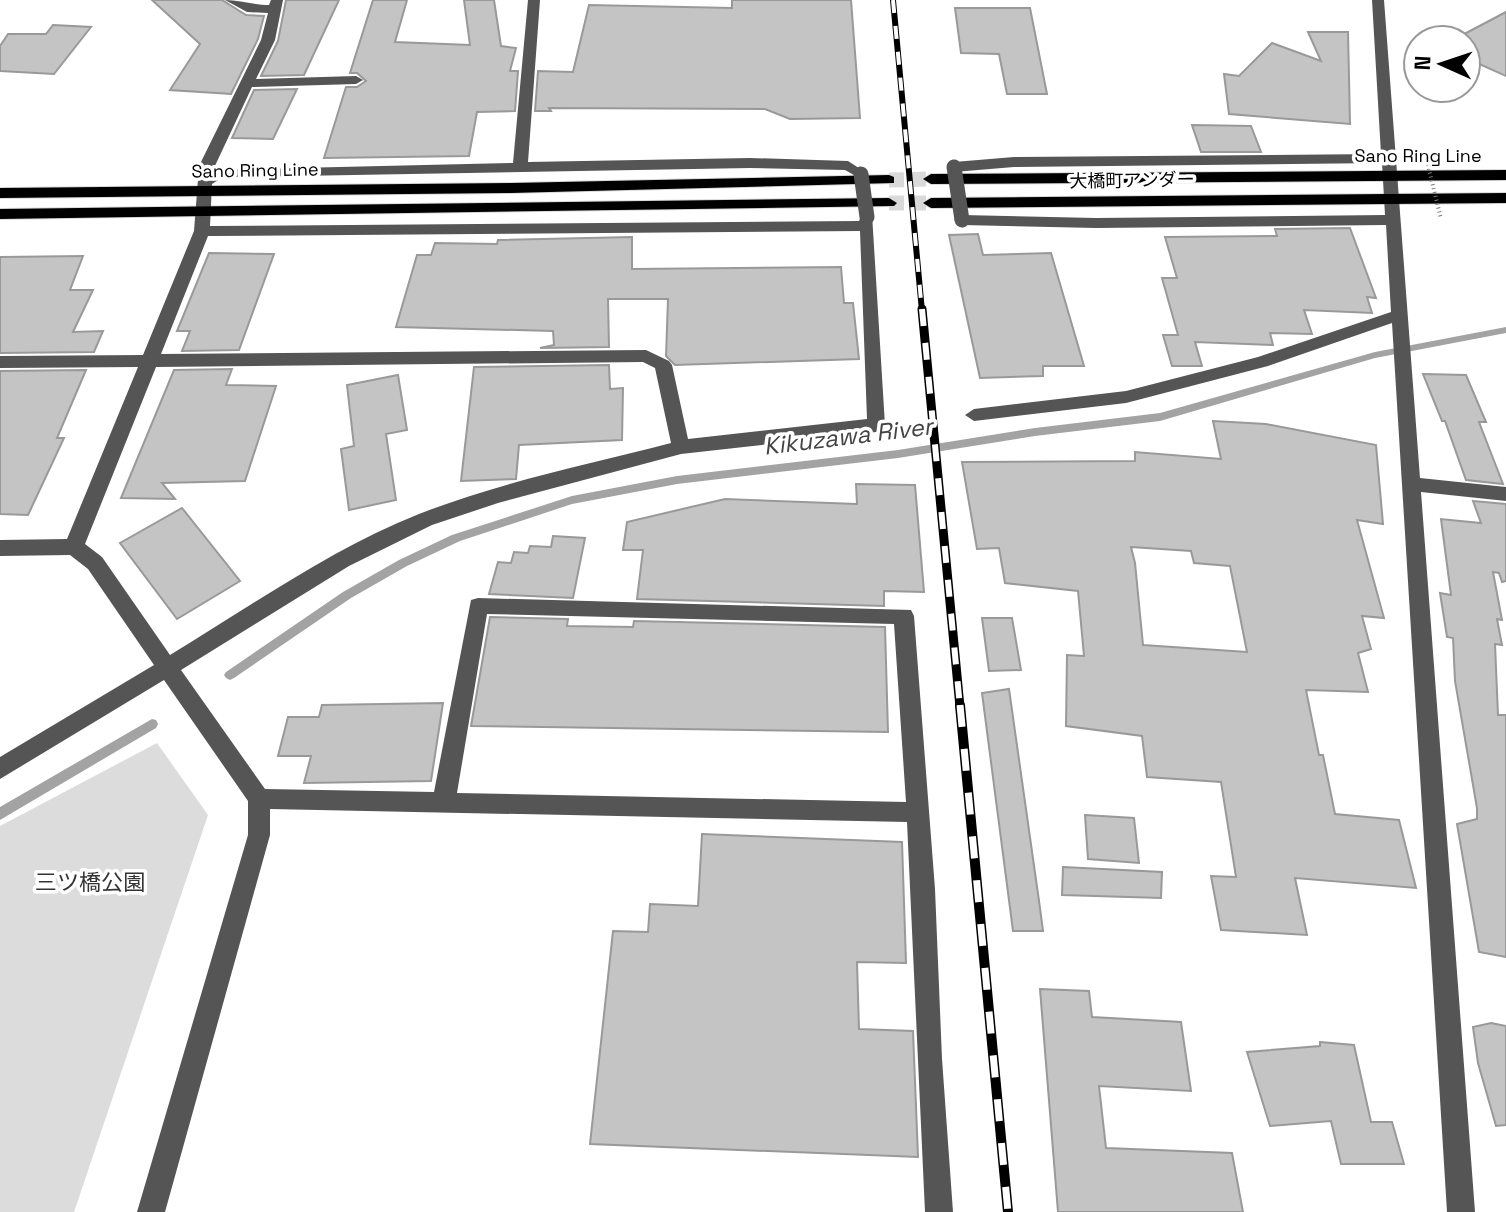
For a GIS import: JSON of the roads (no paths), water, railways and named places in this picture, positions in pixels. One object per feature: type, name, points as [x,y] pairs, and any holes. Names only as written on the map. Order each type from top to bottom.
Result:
[{"type":"main road","name":"Sano Ring Line","points":[[1330,175],[1506,175]]},
{"type":"main road","name":"大橋町アンダー","points":[[931,179],[1330,175]]},
{"type":"main road","name":"Sano Ring Line","points":[[0,193],[206,186],[511,188],[889,180]]},
{"type":"main road","name":"Sano Ring Line","points":[[1333,198],[1506,198]]},
{"type":"main road","name":"大橋町アンダー","points":[[931,203],[1333,198]]},
{"type":"main road","name":"Sano Ring Line","points":[[0,214],[889,203]]},
{"type":"street","points":[[74,547],[202,231],[206,166],[268,40],[276,4],[252,9],[231,0]]},
{"type":"street","points":[[520,168],[534,0]]},
{"type":"street","points":[[1378,0],[1461,1212]]},
{"type":"street","points":[[247,83],[356,80]]},
{"type":"street","points":[[1391,158],[1014,162],[954,167],[962,220],[1051,223],[1393,220]]},
{"type":"street","points":[[0,769],[342,561],[425,520],[496,496],[681,447],[876,425],[861,174],[848,166],[750,163],[233,172],[219,173],[206,186]]},
{"type":"street","points":[[202,231],[866,221]]},
{"type":"street","points":[[974,415],[1126,397],[1262,362],[1382,319],[1399,323]]},
{"type":"street","points":[[0,362],[646,356],[663,365],[681,447]]},
{"type":"street","points":[[1412,484],[1506,494]]},
{"type":"street","points":[[0,548],[74,547],[95,563],[259,799],[259,835],[151,1212]]},
{"type":"street","points":[[444,801],[478,606],[904,616],[939,1212]]},
{"type":"street","points":[[259,799],[916,812]]},
{"type":"waterway","name":"Kikuzawa River","points":[[230,675],[347,595],[403,563],[456,538],[572,500],[677,480],[898,454],[1035,432],[1160,417],[1375,355],[1506,330]]},
{"type":"waterway","name":"Kikuzawa River","points":[[0,814],[152,724]]},
{"type":"tunnel","points":[[889,180],[931,179]]},
{"type":"tunnel","points":[[889,203],[931,203]]},
{"type":"railway","points":[[893,0],[922,311]]},
{"type":"railway","points":[[922,309],[960,707]]},
{"type":"railway","points":[[960,705],[1008,1212]]},
{"type":"park label","name":"三ツ橋公園","points":[[90,882]]}]
